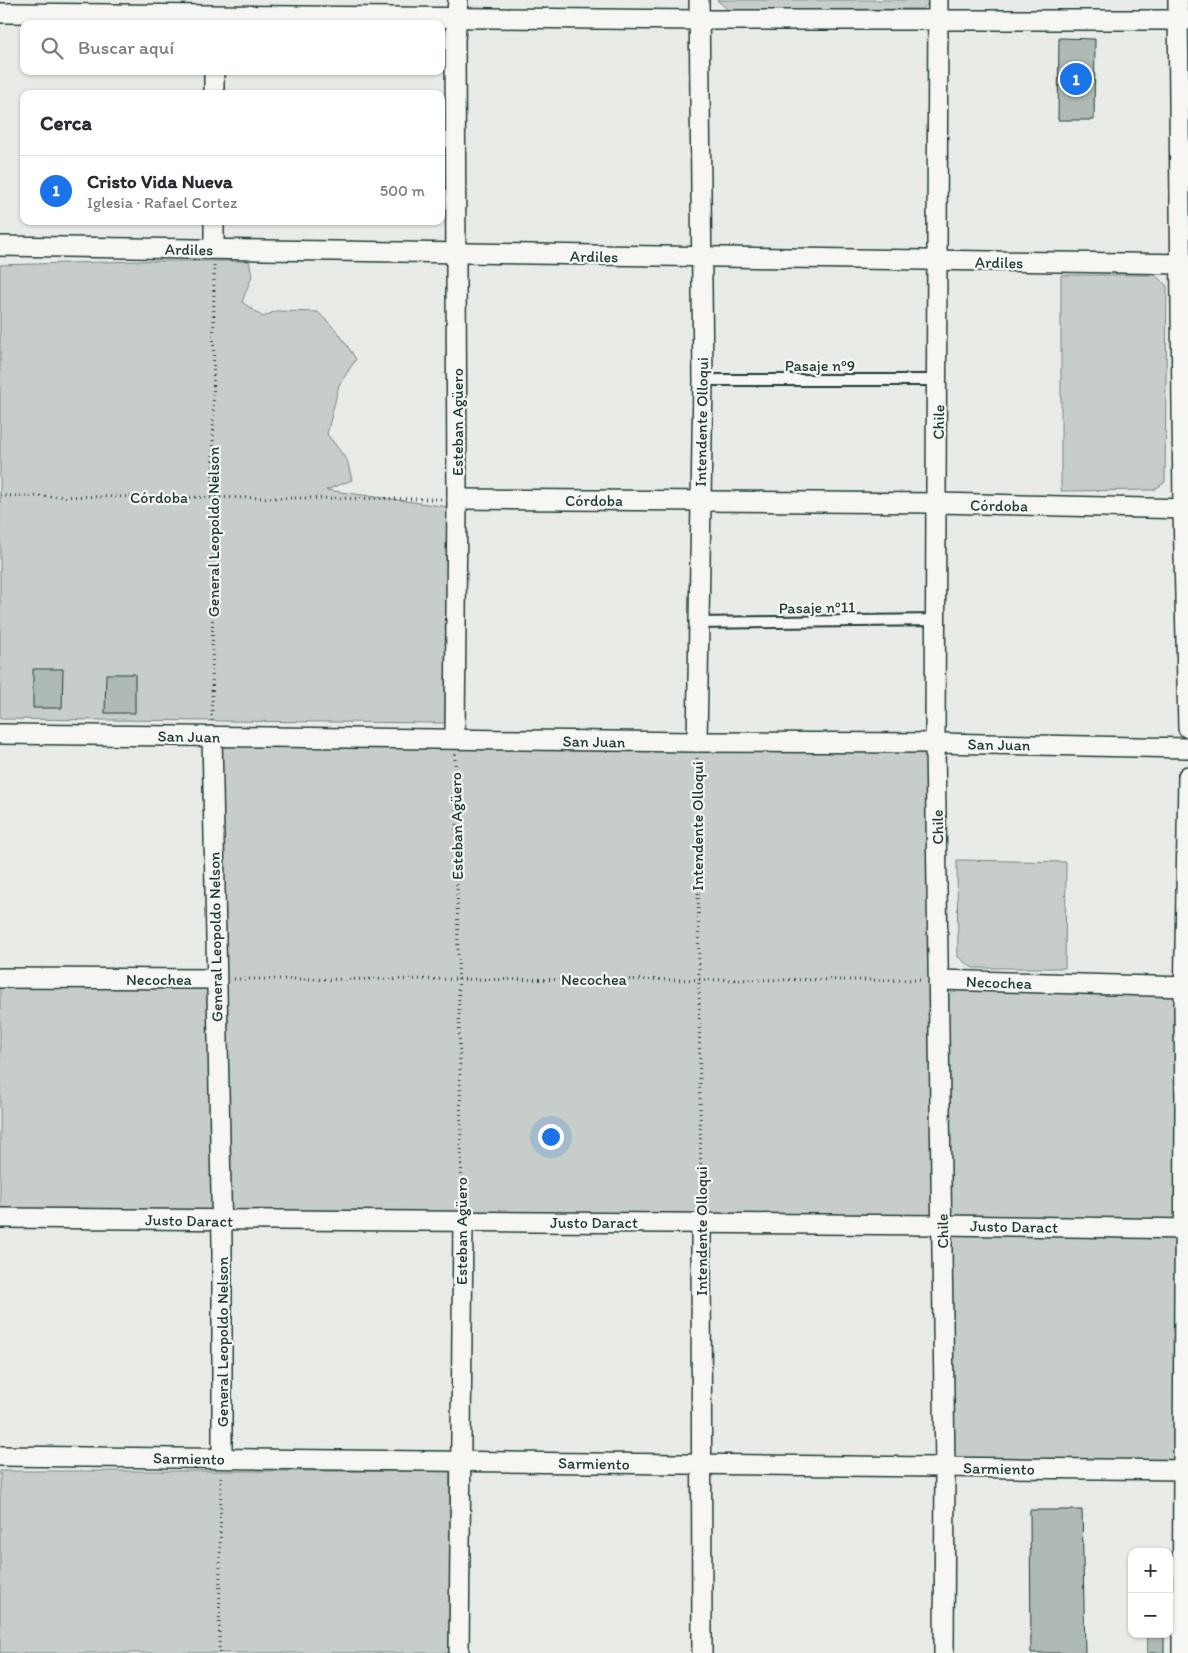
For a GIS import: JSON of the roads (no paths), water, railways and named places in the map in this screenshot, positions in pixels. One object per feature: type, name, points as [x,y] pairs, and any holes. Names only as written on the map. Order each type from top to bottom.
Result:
[{"type":"street","name":"Intendente Olloqui","points":[[697,742],[697,623],[702,380],[699,0]]},
{"type":"street","points":[[1178,0],[1183,20],[1188,728]]},
{"type":"street","points":[[0,13],[458,8],[699,20],[938,9],[1183,20]]},
{"type":"street","name":"Esteban Agüero","points":[[455,738],[457,499],[455,40],[458,8]]},
{"type":"street","name":"Chile","points":[[938,9],[936,261],[938,380],[935,743],[945,1467],[944,1653]]},
{"type":"street","points":[[214,75],[214,90]]},
{"type":"street","points":[[214,225],[214,250]]},
{"type":"street","name":"Ardiles","points":[[0,246],[1184,264]]},
{"type":"street","name":"Córdoba","points":[[457,499],[937,503],[1185,509]]},
{"type":"street","name":"San Juan","points":[[0,734],[935,743],[1188,748]]},
{"type":"street","name":"General Leopoldo Nelson","points":[[212,736],[222,1458]]},
{"type":"street","points":[[1182,1653],[1186,1470],[1188,776]]},
{"type":"street","name":"Necochea","points":[[0,978],[216,979]]},
{"type":"street","name":"Necochea","points":[[939,980],[1186,987]]},
{"type":"street","name":"Justo Daract","points":[[0,1218],[942,1225],[1186,1229]]},
{"type":"street","name":"Esteban Agüero","points":[[460,1653],[463,1221]]},
{"type":"street","name":"Intendente Olloqui","points":[[701,1223],[702,1653]]},
{"type":"street","name":"Sarmiento","points":[[0,1456],[1186,1470]]},
{"type":"lane","name":"Pasaje nº9","points":[[702,380],[938,380]]},
{"type":"lane","name":"Pasaje nº11","points":[[697,623],[937,620]]},
{"type":"place","name":"Cristo Vida Nueva","points":[[1076,79]]}]
